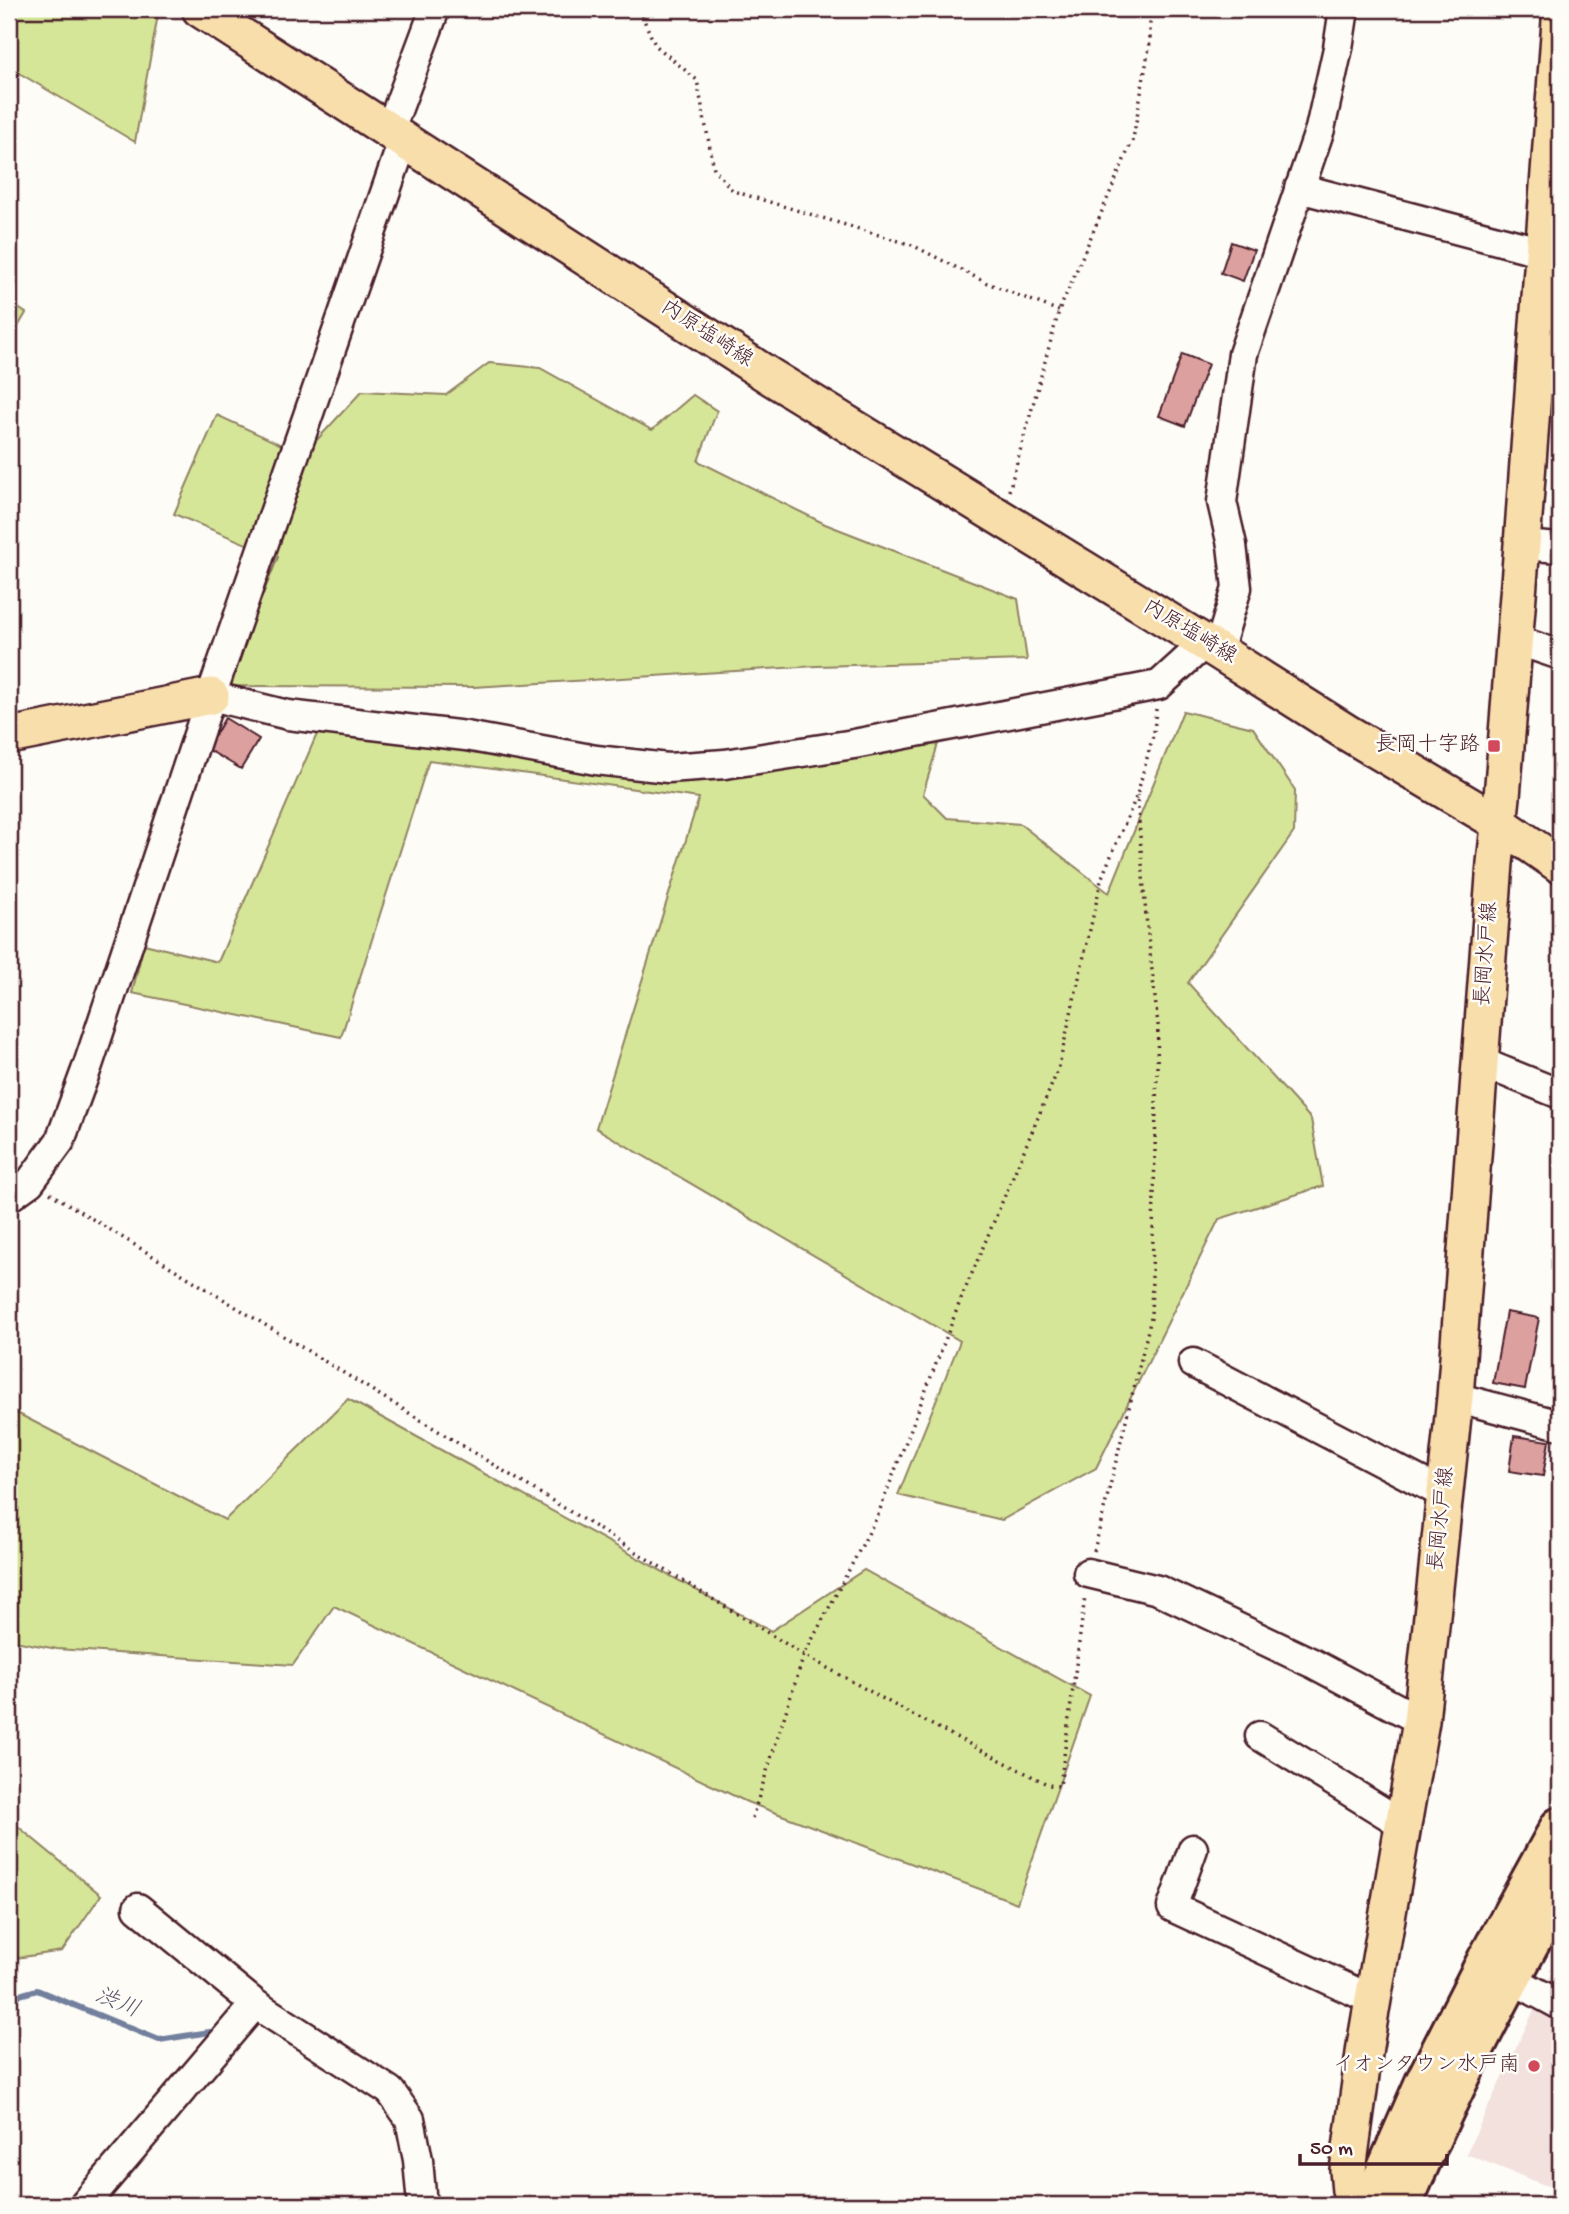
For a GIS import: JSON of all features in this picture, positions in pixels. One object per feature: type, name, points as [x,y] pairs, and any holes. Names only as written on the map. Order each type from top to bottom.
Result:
[{"type":"highway","points":[[1371,2205],[1425,2082],[1487,1960],[1560,1827]]},
{"type":"highway","points":[[1402,2205],[1510,1978],[1560,1888]]},
{"type":"main road","name":"内原塩崎線","points":[[200,9],[771,377],[1346,732],[1499,823],[1560,865]]},
{"type":"main road","points":[[1499,823],[1543,252],[1554,189],[1560,21]]},
{"type":"main road","points":[[9,736],[211,696]]},
{"type":"main road","name":"長岡水戸線","points":[[1361,2205],[1350,2191],[1348,2170],[1373,2000],[1421,1721],[1455,1396],[1499,823]]},
{"type":"street","points":[[19,1189],[60,1141],[211,696],[396,136],[435,9]]},
{"type":"street","points":[[211,696],[289,715],[466,736],[596,760],[668,768],[725,764],[854,744],[1159,685],[1212,647],[1237,588],[1232,545],[1222,502],[1243,354],[1320,129],[1344,9]]},
{"type":"street","points":[[1299,188],[1543,252]]},
{"type":"street","points":[[1522,545],[1560,548]]},
{"type":"street","points":[[1513,639],[1560,655]]},
{"type":"street","points":[[1481,1059],[1493,1067],[1560,1094]]},
{"type":"street","points":[[1193,1363],[1446,1495]]},
{"type":"street","points":[[1455,1396],[1560,1425]]},
{"type":"street","points":[[1088,1573],[1158,1590],[1312,1662],[1421,1721]]},
{"type":"street","points":[[1260,1736],[1404,1825]]},
{"type":"street","points":[[1193,1849],[1172,1907],[1373,2000]]},
{"type":"street","points":[[138,1908],[255,2004],[390,2091],[410,2119],[418,2160],[422,2205]]},
{"type":"street","points":[[1510,1978],[1560,2005]]},
{"type":"street","points":[[84,2205],[255,2004]]},
{"type":"path","points":[[639,9],[655,45],[697,80],[714,169],[733,191],[912,245],[987,283],[1059,311]]},
{"type":"path","points":[[1001,519],[1059,311],[1133,139],[1150,42],[1150,9]]},
{"type":"path","points":[[752,1818],[804,1655],[877,1517],[959,1304],[1058,1070],[1102,877],[1137,795],[1154,732],[1159,685]]},
{"type":"path","points":[[19,1189],[804,1655],[1049,1785],[1060,1786],[1088,1573],[1151,1318],[1158,1025],[1137,795]]},
{"type":"shaded area","name":"イオンタウン水戸南","points":[[1551,1974],[1560,1979],[1560,2191],[1466,2154]]},
{"type":"green space","points":[[9,9],[159,9],[135,142],[9,67]]},
{"type":"green space","points":[[9,302],[26,313],[9,342]]},
{"type":"green space","points":[[489,363],[540,368],[652,430],[693,395],[717,411],[698,461],[825,524],[1018,599],[1027,660],[817,666],[474,687],[226,686],[278,557],[174,514],[217,415],[303,455],[362,391],[446,395]]},
{"type":"green space","points":[[1183,711],[1253,728],[1295,790],[1294,832],[1188,983],[1311,1119],[1323,1186],[1219,1219],[1096,1468],[1002,1520],[898,1495],[960,1341],[596,1128],[699,798],[429,760],[341,1037],[132,993],[144,944],[218,962],[320,727],[675,780],[938,744],[923,794],[947,818],[1020,824],[1109,893]]},
{"type":"green space","points":[[348,1399],[771,1631],[864,1570],[1090,1696],[1017,1903],[747,1802],[334,1606],[293,1665],[57,1649],[9,1640],[9,1409],[225,1520]]},
{"type":"green space","points":[[9,1819],[101,1895],[62,1951],[9,1959]]},
{"type":"building","points":[[1231,242],[1254,250],[1243,281],[1221,273]]},
{"type":"building","points":[[1182,354],[1208,364],[1185,426],[1159,416]]},
{"type":"building","points":[[225,718],[259,739],[241,769],[207,749]]},
{"type":"building","points":[[1506,1312],[1539,1318],[1525,1389],[1493,1383]]},
{"type":"building","points":[[1514,1436],[1549,1441],[1543,1476],[1509,1471]]},
{"type":"waterway","name":"渋川","points":[[9,1998],[37,1990],[159,2040],[216,2031]]},
{"type":"place","name":"長岡十字路","points":[[1494,746]]},
{"type":"place","name":"イオンタウン水戸南","points":[[1534,2066]]}]
